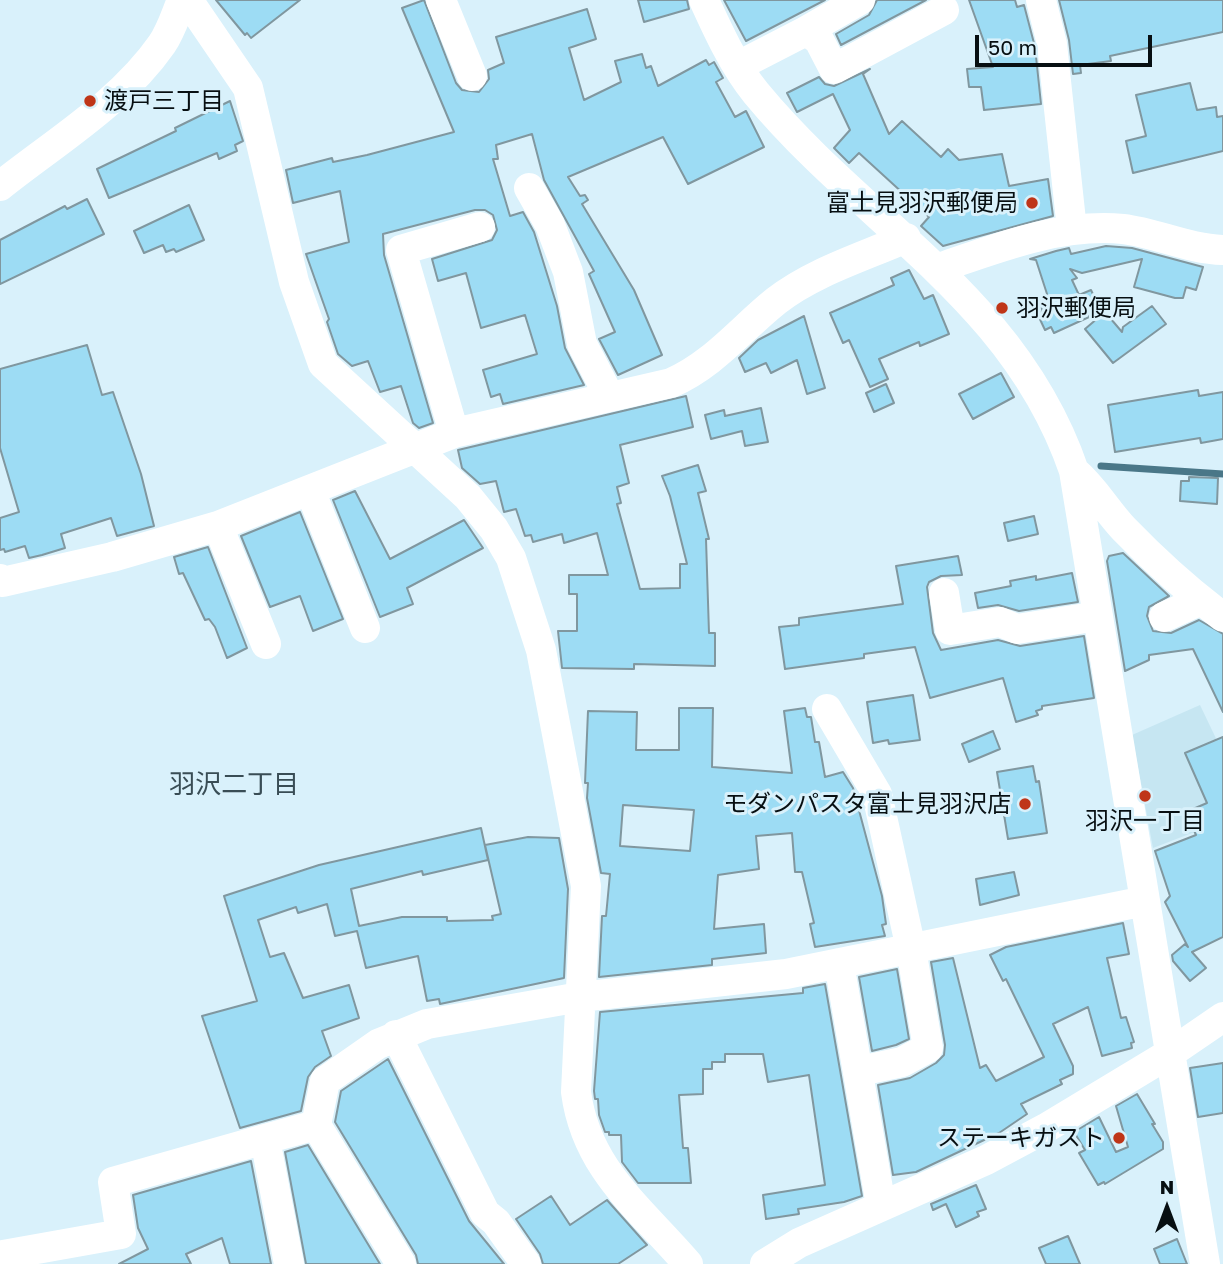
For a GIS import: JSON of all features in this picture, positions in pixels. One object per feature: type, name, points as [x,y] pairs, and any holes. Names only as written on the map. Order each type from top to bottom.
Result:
[{"type":"street","points":[[0,186],[101,108],[147,62],[163,43],[182,0]]},
{"type":"street","points":[[188,0],[248,88],[294,282],[323,364],[334,378],[418,449],[468,497],[494,528],[511,558],[541,650],[586,886],[576,1092],[579,1117],[590,1146],[607,1174],[688,1264]]},
{"type":"street","points":[[441,0],[472,76]]},
{"type":"street","points":[[704,0],[754,90],[787,127],[939,268],[987,320],[1030,378],[1050,412],[1074,471],[1144,901],[1172,1052],[1204,1263]]},
{"type":"street","points":[[738,65],[860,0]]},
{"type":"street","points":[[1041,0],[1052,44],[1072,230]]},
{"type":"street","points":[[806,31],[819,40],[834,69],[944,10]]},
{"type":"street","points":[[528,188],[555,237],[568,272],[582,344],[609,396]]},
{"type":"street","points":[[454,433],[401,250],[480,227]]},
{"type":"street","points":[[939,268],[1001,247],[1072,230],[1124,229],[1202,249],[1223,250]]},
{"type":"street","points":[[0,579],[3,583],[111,557],[218,526],[454,433],[671,383],[696,372],[778,300],[807,282],[905,238]]},
{"type":"street","points":[[1074,471],[1095,489],[1123,528],[1212,608]]},
{"type":"street","points":[[310,490],[365,628]]},
{"type":"street","points":[[218,526],[266,644]]},
{"type":"street","points":[[944,593],[950,630],[1000,622],[1017,629],[1098,616]]},
{"type":"street","points":[[1164,617],[1212,608]]},
{"type":"street","points":[[827,709],[877,794],[911,948],[928,1048],[902,1062],[860,1070]]},
{"type":"street","points":[[401,1264],[316,1125],[324,1082],[359,1056],[396,1035],[427,1024],[580,997],[736,981],[839,963],[1144,901]]},
{"type":"street","points":[[839,963],[860,1070],[881,1206]]},
{"type":"street","points":[[765,1264],[799,1243],[986,1160],[1034,1135],[1172,1052],[1223,1017]]},
{"type":"street","points":[[396,1035],[485,1213],[496,1222],[526,1264]]},
{"type":"street","points":[[2,1245],[121,1234],[113,1182],[316,1125]]},
{"type":"street","points":[[265,1139],[289,1264]]},
{"type":"shaded area","points":[[1200,705],[1223,753],[1223,821],[1153,848],[1132,735]]},
{"type":"building","points":[[216,0],[300,0],[251,38],[247,33],[245,35]]},
{"type":"building","points":[[424,0],[456,83],[462,90],[479,92],[489,79],[488,70],[504,63],[496,37],[587,9],[596,39],[569,48],[584,100],[621,82],[615,61],[642,54],[646,68],[651,66],[658,86],[706,60],[709,65],[714,62],[723,78],[716,82],[735,117],[746,111],[764,147],[688,184],[663,137],[568,177],[580,196],[585,195],[588,200],[582,204],[634,290],[662,355],[618,375],[599,339],[615,332],[589,274],[594,271],[544,180],[532,134],[496,145],[498,159],[493,159],[510,216],[523,212],[534,232],[557,306],[565,348],[584,385],[503,404],[500,394],[491,397],[483,370],[537,354],[525,315],[481,328],[466,273],[438,281],[432,259],[492,240],[497,230],[493,215],[485,210],[475,210],[383,234],[384,255],[433,423],[419,428],[413,423],[401,386],[380,392],[368,361],[352,366],[338,354],[327,322],[329,319],[306,254],[349,242],[340,191],[293,203],[286,170],[332,158],[333,162],[367,155],[454,132],[402,8]]},
{"type":"building","points":[[638,0],[687,0],[689,9],[644,22]]},
{"type":"building","points":[[724,0],[825,0],[746,41]]},
{"type":"building","points":[[877,0],[926,0],[841,45],[836,34],[869,15]]},
{"type":"building","points":[[969,0],[1015,0],[1017,7],[1024,5],[1035,47],[1041,104],[984,110],[981,87],[969,87],[967,69],[993,67]]},
{"type":"building","points":[[1059,0],[1223,0],[1223,32],[1110,56],[1111,61],[1080,65],[1081,73],[1073,74],[1069,40]]},
{"type":"building","points":[[870,69],[863,74],[889,134],[902,121],[941,157],[948,149],[959,160],[1002,154],[1009,186],[1048,179],[1053,216],[943,246],[921,226],[929,217],[859,153],[849,163],[834,148],[850,130],[833,94],[797,112],[787,93],[819,77],[825,84],[834,86]]},
{"type":"building","points":[[1190,83],[1197,110],[1216,107],[1217,117],[1223,116],[1223,151],[1133,173],[1126,141],[1146,136],[1136,95]]},
{"type":"building","points":[[230,101],[243,141],[235,145],[237,151],[219,159],[217,153],[109,198],[97,169],[176,131],[175,128]]},
{"type":"building","points":[[87,199],[104,234],[0,284],[0,240],[65,206],[67,209]]},
{"type":"building","points":[[189,205],[204,240],[176,252],[174,249],[166,252],[163,245],[144,253],[134,231]]},
{"type":"building","points":[[1106,246],[1132,248],[1203,267],[1196,290],[1186,287],[1183,298],[1175,298],[1134,287],[1142,259],[1082,273],[1070,269],[1077,278],[1072,280],[1079,295],[1091,290],[1097,303],[1086,309],[1089,317],[1054,333],[1051,327],[1045,330],[1037,313],[1043,311],[1038,302],[1048,297],[1036,260],[1030,259],[1069,248],[1071,254]]},
{"type":"building","points":[[909,270],[924,299],[933,295],[949,334],[920,346],[919,342],[879,359],[888,379],[870,387],[849,340],[843,343],[830,313],[894,285],[891,278]]},
{"type":"building","points":[[1152,306],[1166,324],[1113,363],[1085,329],[1105,312],[1122,332],[1123,327]]},
{"type":"building","points":[[804,316],[825,388],[807,394],[797,360],[771,373],[766,363],[745,372],[739,358],[758,340]]},
{"type":"building","points":[[87,345],[102,395],[113,392],[141,474],[154,526],[117,536],[111,518],[61,534],[65,548],[42,555],[29,558],[25,546],[5,552],[4,549],[0,550],[0,518],[19,512],[0,448],[0,369]]},
{"type":"building","points":[[1001,373],[1014,397],[973,419],[959,394]]},
{"type":"building","points":[[886,384],[894,403],[874,412],[866,393]]},
{"type":"building","points":[[1198,390],[1199,396],[1223,392],[1223,439],[1201,443],[1200,438],[1115,452],[1108,405]]},
{"type":"building","points":[[686,396],[693,427],[620,445],[629,483],[617,487],[621,503],[617,504],[640,589],[680,588],[680,564],[687,564],[670,496],[662,476],[698,465],[706,491],[698,493],[709,539],[706,539],[709,633],[715,633],[715,666],[634,664],[634,669],[562,668],[558,631],[577,631],[577,594],[569,594],[569,575],[608,575],[597,533],[564,543],[562,534],[533,542],[531,535],[525,536],[516,509],[504,512],[496,481],[480,484],[462,468],[458,450]]},
{"type":"building","points":[[761,408],[768,442],[745,446],[742,431],[711,439],[705,415],[724,410],[725,416]]},
{"type":"building","points":[[1189,477],[1218,478],[1217,504],[1180,501],[1181,481],[1189,481]]},
{"type":"building","points":[[355,491],[390,559],[464,520],[483,548],[407,588],[413,604],[380,617],[333,500]]},
{"type":"building","points":[[300,512],[343,619],[313,631],[300,596],[270,607],[241,536]]},
{"type":"building","points":[[1034,516],[1038,534],[1008,541],[1004,523]]},
{"type":"building","points":[[208,547],[247,648],[227,658],[215,627],[209,619],[205,620],[183,573],[179,574],[174,557]]},
{"type":"building","points":[[1123,553],[1169,596],[1149,607],[1147,616],[1153,631],[1171,633],[1199,620],[1223,634],[1223,712],[1193,649],[1149,655],[1149,660],[1125,671],[1107,561],[1109,556]]},
{"type":"building","points":[[958,556],[962,575],[941,576],[929,582],[927,587],[933,633],[941,650],[998,640],[1020,646],[1084,636],[1094,698],[1042,706],[1042,709],[1036,711],[1038,715],[1016,722],[1003,678],[930,698],[915,647],[864,654],[864,658],[785,669],[779,627],[799,625],[799,618],[903,604],[896,566]]},
{"type":"building","points":[[1072,573],[1078,602],[1019,611],[998,605],[978,608],[975,593],[1011,586],[1010,581],[1036,576],[1036,580]]},
{"type":"building","points":[[913,695],[920,740],[873,743],[867,702]]},
{"type":"building","points":[[679,708],[713,708],[712,767],[792,773],[784,711],[805,708],[807,717],[811,717],[815,742],[819,742],[825,777],[843,772],[853,788],[882,896],[886,924],[882,925],[885,936],[815,947],[810,924],[814,923],[802,872],[795,872],[792,833],[756,836],[759,869],[718,875],[714,929],[764,924],[766,953],[712,959],[712,965],[599,977],[602,916],[606,916],[610,874],[601,873],[587,798],[588,783],[585,783],[588,711],[637,712],[636,750],[679,750]],"holes":[[[623,805],[694,810],[690,851],[620,846]]]},
{"type":"building","points":[[993,731],[1000,749],[969,762],[962,744]]},
{"type":"building","points":[[1223,737],[1223,937],[1192,952],[1206,968],[1190,981],[1173,961],[1172,955],[1185,944],[1188,947],[1165,902],[1170,896],[1155,851],[1196,835],[1186,812],[1207,803],[1185,753]]},
{"type":"building","points":[[1033,766],[1036,782],[1039,781],[1047,833],[1008,839],[997,772]]},
{"type":"building","points":[[481,828],[488,860],[423,875],[422,871],[351,889],[359,926],[402,917],[447,917],[447,921],[493,920],[492,916],[501,914],[485,845],[528,837],[559,838],[568,889],[564,978],[440,1004],[439,999],[427,1001],[418,956],[366,968],[357,931],[335,936],[327,904],[298,913],[296,907],[258,920],[270,957],[284,953],[303,998],[349,985],[359,1018],[322,1031],[331,1056],[315,1067],[308,1077],[301,1111],[240,1128],[202,1016],[257,1001],[224,896],[319,865]]},
{"type":"building","points":[[1014,872],[1019,895],[980,905],[976,879]]},
{"type":"building","points":[[1123,923],[1129,954],[1107,958],[1121,1018],[1126,1017],[1134,1042],[1131,1043],[1132,1048],[1102,1056],[1088,1007],[1053,1024],[1073,1066],[1073,1074],[1060,1080],[1062,1084],[1021,1104],[1027,1114],[999,1133],[916,1172],[893,1175],[878,1085],[910,1078],[936,1063],[944,1055],[945,1045],[931,962],[953,958],[980,1068],[986,1065],[996,1081],[1044,1057],[1006,979],[1003,981],[990,955],[1006,947]]},
{"type":"building","points":[[897,969],[909,1039],[872,1051],[859,977]]},
{"type":"building","points":[[825,984],[862,1196],[844,1202],[798,1209],[799,1214],[766,1219],[763,1195],[825,1185],[809,1075],[768,1082],[763,1054],[725,1054],[725,1062],[712,1062],[712,1069],[703,1069],[703,1094],[679,1095],[683,1148],[688,1148],[691,1183],[638,1183],[622,1162],[621,1135],[609,1135],[609,1132],[605,1132],[599,1115],[598,1099],[595,1099],[600,1012],[803,993],[803,988]]},
{"type":"building","points":[[388,1059],[469,1221],[504,1264],[418,1264],[416,1255],[335,1122],[341,1091]]},
{"type":"building","points":[[1223,1063],[1223,1113],[1198,1117],[1190,1068]]},
{"type":"building","name":"ステーキガスト","points":[[1137,1094],[1155,1124],[1152,1124],[1163,1142],[1163,1149],[1105,1184],[1104,1182],[1098,1185],[1079,1153],[1085,1150],[1074,1132],[1099,1117],[1116,1152],[1128,1147],[1116,1106]]},
{"type":"building","points":[[308,1145],[380,1264],[306,1264],[285,1152]]},
{"type":"building","points":[[251,1161],[271,1264],[230,1264],[222,1238],[186,1254],[191,1264],[119,1264],[148,1249],[138,1228],[133,1195]]},
{"type":"building","points":[[976,1185],[986,1209],[977,1212],[979,1216],[956,1227],[946,1204],[933,1210],[931,1204]]},
{"type":"building","points":[[551,1196],[570,1225],[607,1200],[647,1245],[618,1264],[543,1264],[540,1254],[516,1219]]},
{"type":"building","points":[[1068,1236],[1080,1264],[1046,1264],[1039,1248]]},
{"type":"building","points":[[1177,1239],[1187,1264],[1160,1264],[1154,1249]]},
{"type":"waterway","points":[[1101,466],[1223,474]]},
{"type":"place","name":"渡戸三丁目","points":[[90,101]]},
{"type":"place","name":"富士見羽沢郵便局","points":[[1032,203]]},
{"type":"place","name":"羽沢郵便局","points":[[1002,308]]},
{"type":"place","name":"羽沢一丁目","points":[[1145,796]]},
{"type":"place","name":"モダンパスタ富士見羽沢店","points":[[1025,804]]},
{"type":"place","name":"ステーキガスト","points":[[1119,1138]]},
{"type":"district","name":"羽沢二丁目","points":[[234,785]]}]
